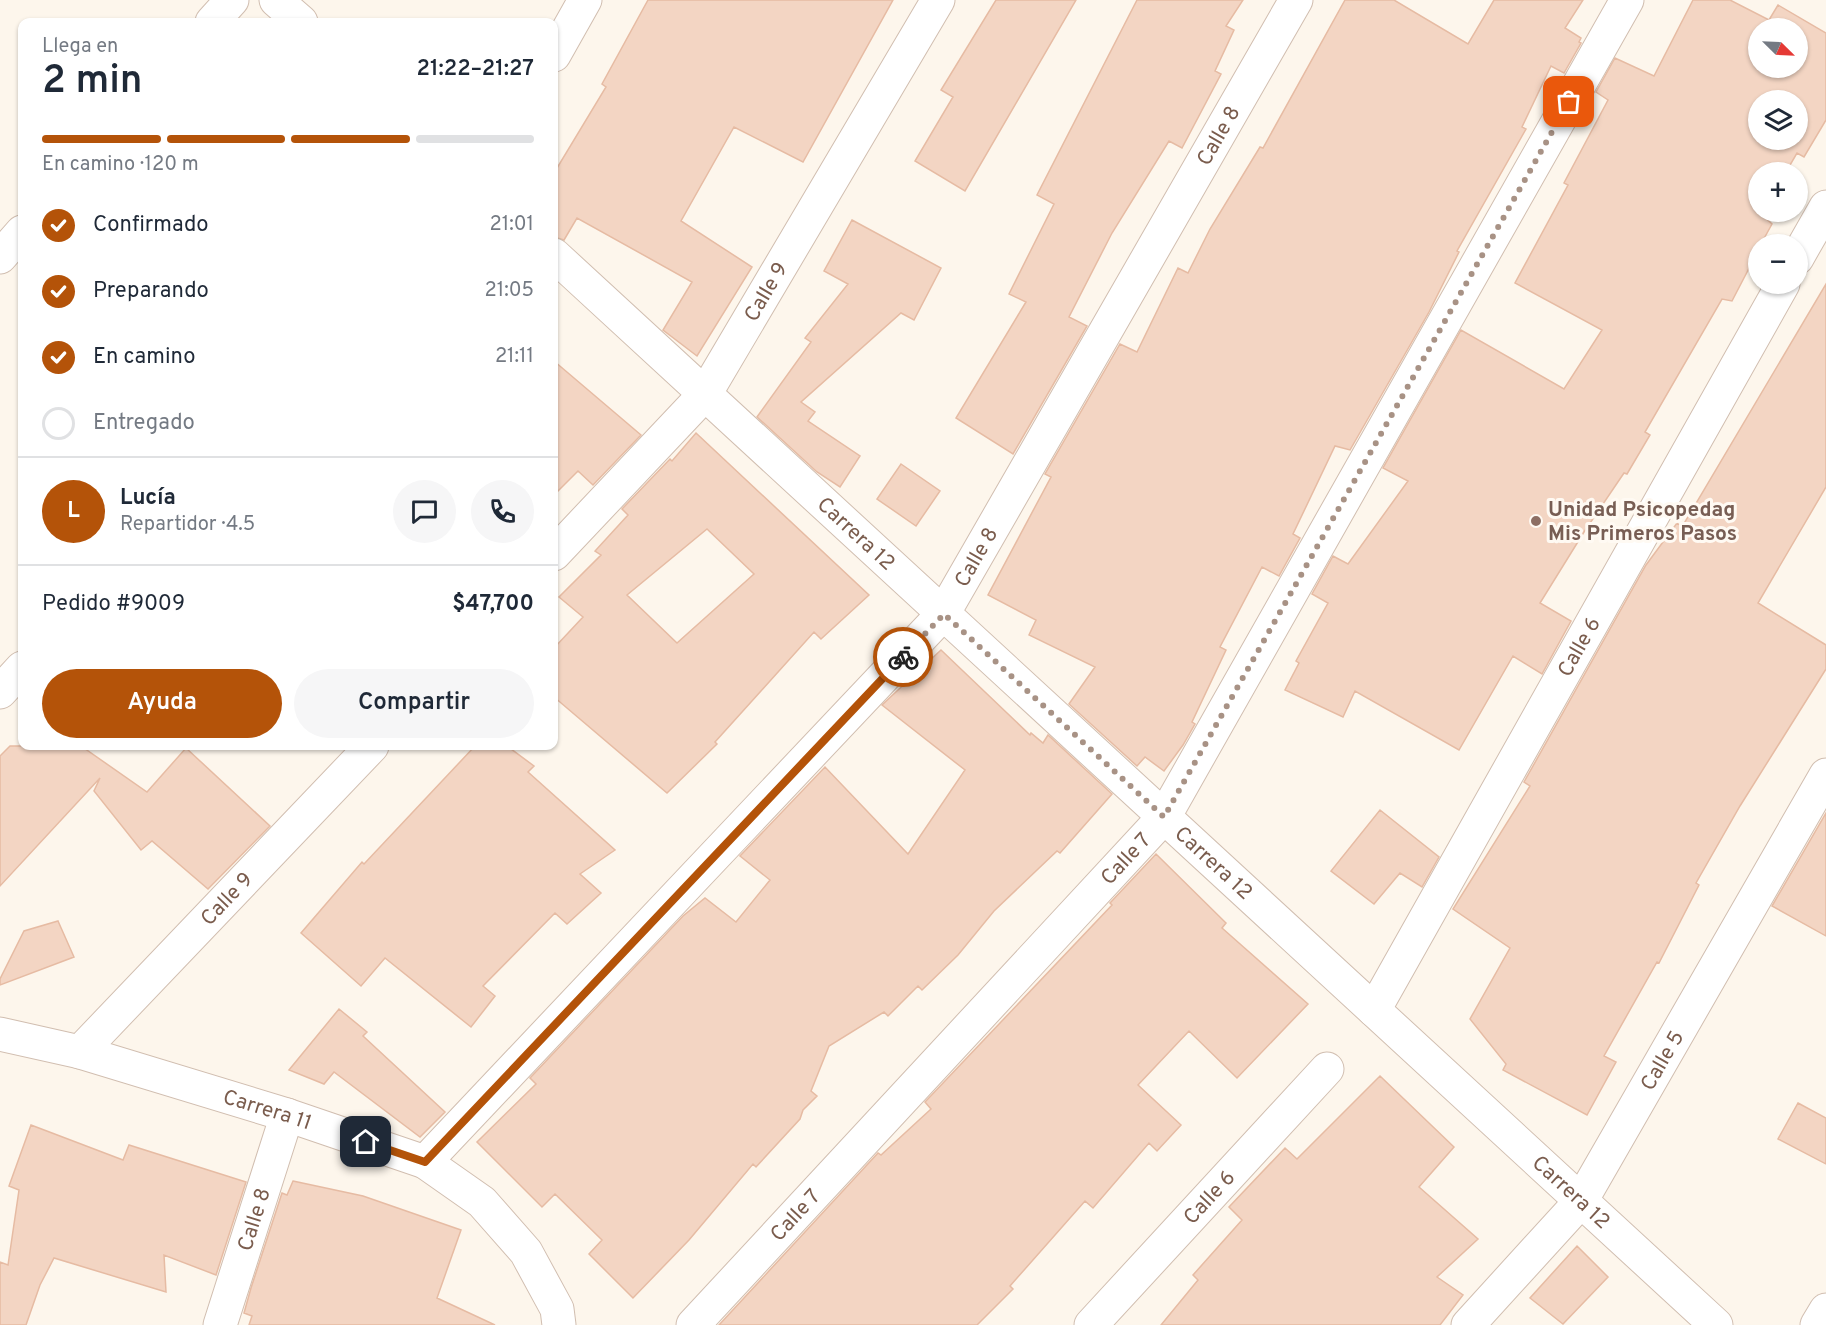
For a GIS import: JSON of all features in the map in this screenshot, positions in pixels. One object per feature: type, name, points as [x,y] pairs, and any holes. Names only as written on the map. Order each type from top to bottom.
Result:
[{"type":"street","points":[[216,18],[232,0]]},
{"type":"street","points":[[276,0],[296,18]]},
{"type":"street","points":[[558,48],[585,0]]},
{"type":"street","name":"Calle 9","points":[[558,550],[705,394],[938,0]]},
{"type":"street","name":"Calle 8","points":[[425,1162],[944,614],[1296,0]]},
{"type":"street","name":"Calle 7","points":[[693,1325],[1164,817],[1627,0]]},
{"type":"street","points":[[1808,239],[1826,207]]},
{"type":"street","points":[[0,257],[18,237]]},
{"type":"street","name":"Carrera 12","points":[[558,259],[1716,1325]]},
{"type":"street","name":"Calle 6","points":[[1374,1010],[1777,294]]},
{"type":"street","points":[[0,692],[18,672]]},
{"type":"street","name":"Calle 9","points":[[80,1052],[368,750]]},
{"type":"street","name":"Calle 5","points":[[1468,1325],[1581,1201],[1826,775]]},
{"type":"street","name":"Carrera 11","points":[[0,1034],[80,1052],[287,1114],[425,1162],[482,1202],[526,1251],[557,1309],[559,1325]]},
{"type":"street","name":"Calle 6","points":[[1091,1325],[1327,1069]]},
{"type":"street","name":"Calle 8","points":[[220,1325],[287,1114]]},
{"type":"street","points":[[1817,1325],[1826,1310]]},
{"type":"building","points":[[648,0],[893,0],[803,162],[734,127],[681,221],[752,267],[697,356],[663,330],[692,282],[577,218],[564,240],[558,238],[558,166],[606,87],[602,84]]},
{"type":"building","points":[[996,0],[1076,0],[965,191],[915,161],[953,97],[941,90]]},
{"type":"building","points":[[1137,0],[1243,0],[1226,26],[1234,30],[1215,71],[1221,74],[1182,148],[1169,141],[1112,233],[1069,317],[1087,326],[1013,454],[956,418],[1026,302],[1009,294],[1054,204],[1037,195]]},
{"type":"building","points":[[1345,0],[1394,0],[1468,44],[1494,0],[1583,0],[1565,28],[1581,38],[1579,42],[1581,43],[1564,73],[1551,66],[1522,127],[1526,129],[1457,251],[1459,252],[1429,312],[1350,450],[1335,446],[1293,534],[1300,538],[1279,576],[1262,567],[1220,647],[1226,650],[1192,722],[1195,724],[1183,745],[1164,771],[1145,757],[1137,766],[1069,704],[1095,667],[1029,635],[1036,620],[988,595],[1051,477],[1045,474],[1120,344],[1137,352],[1178,268],[1188,273],[1210,229],[1260,147],[1263,148]]},
{"type":"building","points":[[1693,0],[1730,0],[1765,18],[1748,18],[1748,78],[1808,78],[1808,22],[1826,33],[1826,120],[1804,157],[1797,153],[1792,162],[1748,162],[1748,222],[1770,222],[1772,224],[1766,234],[1748,234],[1748,270],[1732,301],[1722,299],[1645,432],[1650,435],[1627,474],[1624,473],[1584,532],[1540,603],[1571,621],[1542,674],[1513,656],[1459,750],[1355,691],[1343,717],[1285,690],[1299,663],[1296,661],[1328,603],[1312,594],[1333,556],[1348,564],[1408,481],[1383,468],[1461,330],[1564,389],[1602,330],[1515,283],[1568,185],[1564,183],[1608,100],[1596,92],[1615,58],[1654,76]]},
{"type":"building","points":[[1778,5],[1800,18],[1770,18]]},
{"type":"building","points":[[852,220],[941,268],[914,320],[901,313],[801,402],[815,412],[808,421],[860,456],[840,487],[817,472],[757,417],[811,342],[805,338],[848,284],[824,271]]},
{"type":"building","points":[[1826,284],[1826,487],[1758,603],[1826,645],[1826,669],[1740,806],[1696,883],[1699,885],[1659,963],[1657,962],[1604,1056],[1616,1062],[1587,1115],[1503,1070],[1506,1064],[1470,1019],[1510,948],[1453,909],[1530,786],[1524,782],[1646,565],[1677,523],[1682,527]]},
{"type":"building","points":[[558,364],[641,435],[593,485],[578,471],[558,491]]},
{"type":"building","points":[[696,433],[869,595],[821,639],[814,632],[715,742],[717,744],[667,793],[558,700],[558,644],[583,617],[559,597],[601,555],[595,551],[628,515],[622,509],[670,459],[672,461]],"holes":[[[707,529],[754,574],[677,643],[627,595]]]},
{"type":"building","points":[[901,464],[940,491],[916,526],[877,499]]},
{"type":"building","points":[[941,650],[1030,735],[1031,733],[1043,743],[1048,735],[1112,794],[1060,853],[1057,851],[994,911],[958,955],[922,990],[918,986],[888,1016],[884,1012],[829,1046],[811,1091],[817,1096],[803,1110],[800,1119],[756,1167],[753,1164],[689,1240],[633,1298],[589,1254],[602,1240],[555,1194],[542,1207],[477,1142],[536,1084],[530,1078],[683,916],[705,898],[736,922],[770,880],[740,856],[825,767],[908,854],[965,770],[882,705]]},
{"type":"building","points":[[10,746],[18,746],[18,750],[87,750],[147,792],[184,750],[188,750],[270,826],[208,889],[152,841],[141,850],[94,791],[100,778],[0,886],[0,756]]},
{"type":"building","points":[[471,750],[512,750],[534,766],[528,772],[615,850],[580,874],[601,893],[567,924],[555,913],[483,986],[495,996],[471,1027],[385,958],[361,986],[301,933],[362,862],[364,864]]},
{"type":"building","points":[[1380,810],[1439,857],[1422,887],[1400,873],[1374,904],[1331,871]]},
{"type":"building","points":[[1826,813],[1826,936],[1772,906]]},
{"type":"building","points":[[1156,854],[1226,923],[1222,928],[1308,1004],[1237,1078],[1189,1031],[1138,1085],[1181,1125],[1157,1151],[1149,1143],[1093,1208],[1085,1201],[1010,1286],[1013,1289],[977,1325],[719,1325],[878,1153],[881,1155],[931,1109],[925,1102],[1112,905],[1110,903]]},
{"type":"building","points":[[58,921],[74,957],[0,985],[0,979],[24,931]]},
{"type":"building","points":[[339,1009],[367,1032],[363,1036],[445,1112],[420,1137],[334,1072],[324,1084],[289,1070]]},
{"type":"building","points":[[1380,1076],[1454,1147],[1419,1187],[1478,1239],[1437,1277],[1463,1295],[1440,1325],[1161,1325],[1198,1280],[1193,1275],[1242,1220],[1229,1207],[1285,1148],[1297,1159]]},
{"type":"building","points":[[1798,1103],[1826,1118],[1826,1164],[1778,1139]]},
{"type":"building","points":[[31,1125],[123,1160],[129,1145],[246,1182],[216,1275],[164,1255],[166,1292],[54,1258],[40,1285],[26,1325],[0,1325],[0,1262],[8,1265],[19,1190],[9,1186]]},
{"type":"building","points":[[293,1181],[363,1196],[461,1230],[437,1298],[495,1325],[249,1325],[252,1316],[244,1313],[251,1288],[282,1193],[287,1195]]},
{"type":"building","points":[[1577,1246],[1608,1277],[1563,1324],[1530,1298]]},
{"type":"way so far","points":[[903,657],[944,614],[1164,817],[1569,102]]},
{"type":"place","name":"Unidad Psicopedag Mis Primeros Pasos","points":[[1536,521]]},
{"type":"route","points":[[366,1142],[425,1162],[903,657]]}]
